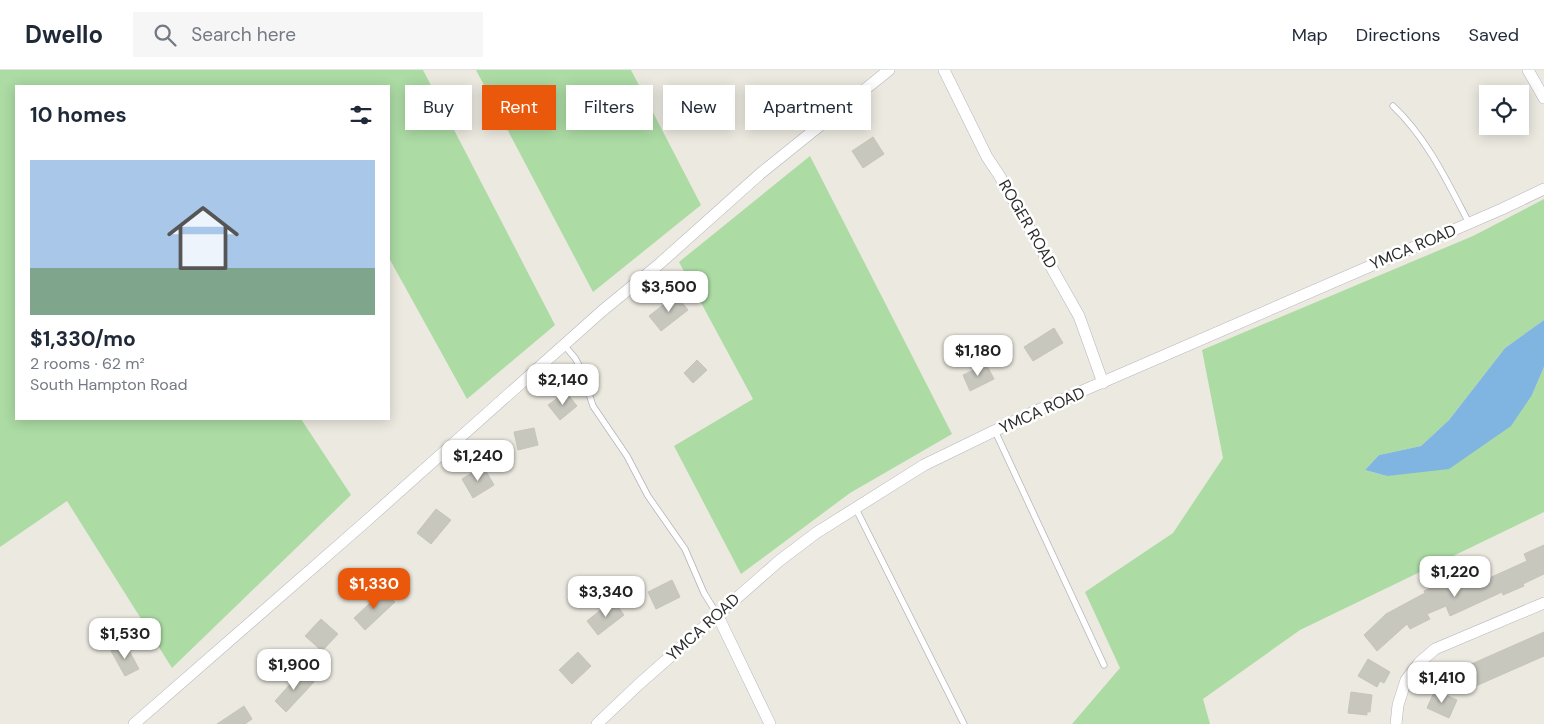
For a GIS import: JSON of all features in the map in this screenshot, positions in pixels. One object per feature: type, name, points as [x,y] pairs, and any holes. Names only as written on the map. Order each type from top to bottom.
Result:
[{"type":"street","points":[[134,724],[761,173],[889,70]]},
{"type":"street","name":"ROGER ROAD","points":[[944,70],[987,157],[999,174],[1079,316],[1103,383]]},
{"type":"street","points":[[1528,70],[1544,98]]},
{"type":"street","name":"YMCA ROAD","points":[[597,724],[717,614],[779,561],[816,533],[924,465],[995,430],[1544,189]]},
{"type":"street","points":[[1396,724],[1402,688],[1419,663],[1435,649],[1544,603]]},
{"type":"street","points":[[717,614],[770,724]]},
{"type":"lane","points":[[1393,106],[1406,118],[1422,141],[1468,223]]},
{"type":"lane","points":[[564,345],[581,369],[593,406],[626,456],[648,496],[685,549],[704,594],[717,614]]},
{"type":"lane","points":[[995,430],[1104,665]]},
{"type":"lane","points":[[855,508],[964,724]]},
{"type":"green space","points":[[0,70],[423,70],[431,85],[405,85],[405,130],[454,130],[555,325],[467,399],[390,260],[390,85],[15,85],[15,420],[302,420],[351,495],[172,668],[67,501],[0,547]]},
{"type":"green space","points":[[476,70],[631,70],[639,85],[566,85],[566,130],[653,130],[653,112],[701,205],[593,292],[508,130],[556,130],[556,85],[484,85]]},
{"type":"green space","points":[[810,156],[952,434],[850,493],[741,574],[674,446],[753,399],[679,262]]},
{"type":"green space","points":[[1544,199],[1544,320],[1505,348],[1449,420],[1421,446],[1379,455],[1365,470],[1387,476],[1532,395],[1544,367],[1544,512],[1300,630],[1203,699],[1210,724],[1072,724],[1120,668],[1085,592],[1173,533],[1223,458],[1202,350],[1473,236]]},
{"type":"water","points":[[1544,320],[1544,367],[1532,395],[1511,426],[1449,469],[1387,476],[1365,470],[1379,455],[1421,446],[1449,420],[1505,348]]},
{"type":"building","points":[[873,137],[884,154],[863,168],[852,151]]},
{"type":"building","points":[[676,295],[688,310],[661,331],[649,316]]},
{"type":"building","points":[[1054,328],[1063,343],[1033,361],[1024,347]]},
{"type":"building","points":[[697,360],[707,370],[693,383],[684,373]]},
{"type":"building","points":[[986,364],[994,379],[970,391],[963,375]]},
{"type":"building","points":[[566,392],[577,406],[560,420],[548,405]]},
{"type":"building","points":[[534,428],[538,445],[518,450],[514,432]]},
{"type":"building","points":[[483,466],[494,485],[473,498],[462,479]]},
{"type":"building","points":[[436,509],[451,520],[431,544],[417,533]]},
{"type":"building","points":[[1544,545],[1544,574],[1523,584],[1524,586],[1503,595],[1502,592],[1450,616],[1446,606],[1427,614],[1430,619],[1410,629],[1407,624],[1377,651],[1364,635],[1386,614],[1425,593],[1424,591],[1450,579],[1454,587],[1464,582],[1467,588],[1527,561],[1524,554]]},
{"type":"building","points":[[672,580],[680,597],[656,609],[648,592]]},
{"type":"building","points":[[384,590],[395,602],[365,630],[354,618]]},
{"type":"building","points":[[613,600],[624,615],[598,635],[587,621]]},
{"type":"building","points":[[321,619],[338,634],[322,651],[305,636]]},
{"type":"building","points":[[1544,632],[1544,656],[1469,689],[1460,669]]},
{"type":"building","points":[[125,643],[139,669],[125,676],[111,651]]},
{"type":"building","points":[[578,652],[591,666],[572,684],[559,670]]},
{"type":"building","points":[[1368,659],[1390,672],[1384,683],[1380,681],[1377,687],[1358,676]]},
{"type":"building","points":[[302,671],[314,682],[286,712],[275,701]]},
{"type":"building","points":[[1435,690],[1457,700],[1449,718],[1427,708]]},
{"type":"building","points":[[1351,692],[1372,695],[1370,712],[1367,712],[1367,715],[1348,713]]},
{"type":"building","points":[[244,706],[252,719],[245,724],[217,724]]}]
